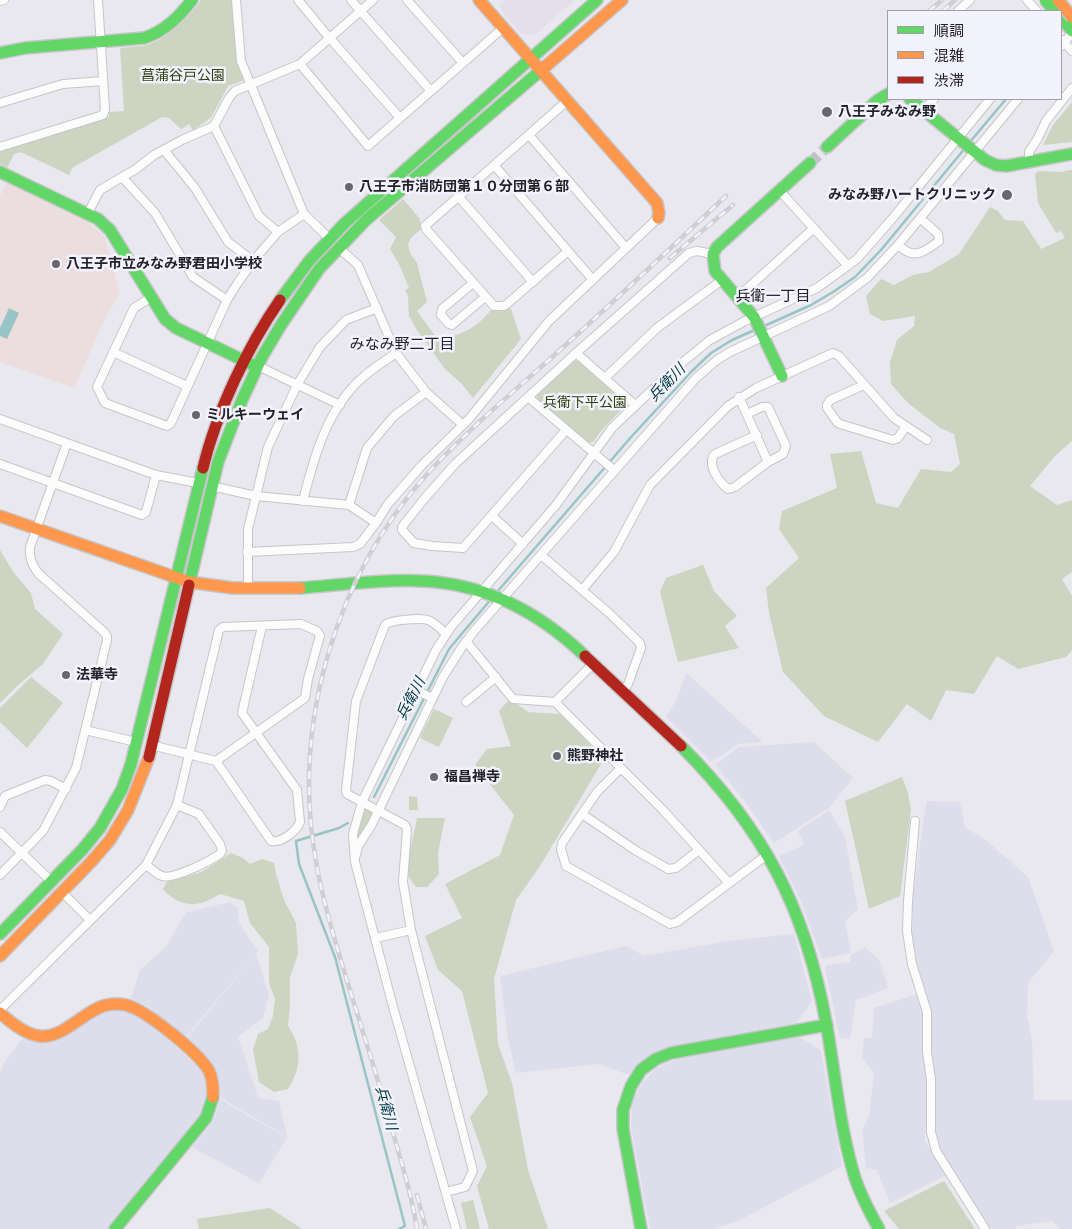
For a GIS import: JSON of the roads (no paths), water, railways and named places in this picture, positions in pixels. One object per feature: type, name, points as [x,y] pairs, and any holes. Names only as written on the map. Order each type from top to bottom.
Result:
[{"type":"street","points":[[0,1],[4,0]]},
{"type":"street","points":[[0,147],[103,115],[105,110],[98,0]]},
{"type":"street","points":[[0,53],[25,48],[138,40],[168,26],[192,0]]},
{"type":"street","points":[[236,0],[241,61],[250,86],[304,214],[330,239]]},
{"type":"street","points":[[298,0],[400,118]]},
{"type":"street","points":[[352,0],[431,91]]},
{"type":"street","points":[[88,213],[98,191],[122,178],[164,150],[214,126],[232,93],[300,64],[373,0]]},
{"type":"street","points":[[407,0],[463,63]]},
{"type":"street","points":[[248,552],[353,547],[360,544],[388,504],[422,465],[463,425],[548,321],[658,218],[657,204],[479,0]]},
{"type":"street","points":[[0,934],[82,850],[100,828],[125,781],[198,483],[218,419],[245,361],[270,318],[309,261],[361,207],[597,0]]},
{"type":"street","points":[[0,956],[100,852],[121,823],[139,786],[151,745],[211,486],[231,424],[258,366],[281,325],[306,287],[339,248],[368,218],[622,0]]},
{"type":"street","points":[[959,10],[970,0]]},
{"type":"street","points":[[1045,0],[1053,10]]},
{"type":"street","points":[[1058,0],[1072,17]]},
{"type":"street","points":[[1055,10],[1063,0]]},
{"type":"street","points":[[1062,19],[1072,32],[1062,42],[1072,51]]},
{"type":"street","points":[[300,64],[368,146],[503,28]]},
{"type":"street","points":[[0,103],[63,84],[103,81]]},
{"type":"street","points":[[1030,162],[1028,152],[1046,121],[1072,88]]},
{"type":"street","points":[[827,147],[878,100],[887,95]]},
{"type":"street","points":[[911,100],[985,160],[996,165],[1006,166],[1072,154]]},
{"type":"street","points":[[924,110],[933,100]]},
{"type":"street","points":[[456,1229],[392,1003],[355,862],[353,846],[354,828],[363,804],[418,692],[436,650],[446,634],[485,592],[556,505],[612,428],[686,359],[710,340],[813,314],[842,297],[867,278],[920,218],[967,146],[990,100]]},
{"type":"street","points":[[355,862],[358,846],[431,698],[466,641],[501,598],[541,555],[674,402],[706,370],[759,327],[848,266],[967,146],[1017,100]]},
{"type":"street","points":[[568,101],[427,223],[425,228],[492,305],[504,306],[568,251]]},
{"type":"street","points":[[214,126],[259,216],[278,232]]},
{"type":"street","points":[[529,135],[626,248]]},
{"type":"street","points":[[164,150],[195,188],[230,245],[253,261]]},
{"type":"street","points":[[782,376],[759,327],[738,297],[715,271],[713,254],[717,247],[810,163]]},
{"type":"street","points":[[494,165],[592,280]]},
{"type":"street","points":[[0,172],[98,218],[110,230],[150,298],[168,323],[207,344],[340,405]]},
{"type":"street","points":[[122,178],[155,213],[193,277],[228,300]]},
{"type":"street","points":[[780,190],[848,266]]},
{"type":"street","points":[[458,196],[533,282]]},
{"type":"street","points":[[150,298],[134,308],[97,387],[103,401],[108,405],[167,426],[171,423],[228,300],[253,261],[278,232],[304,214]]},
{"type":"street","points":[[898,245],[907,253],[914,255],[928,249],[939,241],[938,234],[920,218]]},
{"type":"street","points":[[738,297],[814,228]]},
{"type":"street","points":[[339,248],[357,264],[396,352],[426,392],[463,425]]},
{"type":"street","points":[[566,430],[464,546],[460,548],[414,543],[402,530],[402,527],[424,498],[449,470],[576,353],[690,253],[696,250],[713,254]]},
{"type":"street","points":[[605,378],[657,328],[722,280]]},
{"type":"street","points":[[473,283],[442,309],[441,313],[445,320],[452,325],[485,297]]},
{"type":"street","points":[[248,589],[248,529],[268,447],[298,385],[320,347],[346,320],[377,308]]},
{"type":"street","points":[[113,352],[187,386]]},
{"type":"street","points":[[303,501],[314,459],[326,428],[340,405],[362,378],[396,352]]},
{"type":"street","points":[[576,353],[635,405]]},
{"type":"street","points":[[582,590],[614,552],[650,485],[728,406],[739,397],[833,353],[839,356],[894,418],[927,440]]},
{"type":"street","points":[[864,385],[827,402],[827,408],[837,422],[893,440],[898,438],[906,426]]},
{"type":"street","points":[[348,505],[367,448],[394,416],[426,392]]},
{"type":"street","points":[[528,397],[613,470]]},
{"type":"street","points":[[739,397],[768,462]]},
{"type":"street","points":[[747,414],[762,407],[768,407],[786,446],[783,454],[768,462],[732,489],[725,487],[711,463],[712,457],[757,435]]},
{"type":"street","points":[[0,419],[156,475],[198,483]]},
{"type":"street","points":[[0,875],[43,831],[76,768],[106,636],[39,574],[30,559],[30,547],[67,443]]},
{"type":"street","points":[[0,464],[142,515],[146,512],[156,475]]},
{"type":"street","points":[[211,486],[256,496],[348,505],[376,523]]},
{"type":"street","points":[[0,516],[176,578],[209,586],[248,589],[422,581],[456,585],[501,598],[543,619],[569,640],[706,772],[740,814],[767,855],[792,905],[814,969],[827,1025],[855,1178],[866,1205],[879,1229]]},
{"type":"street","points":[[492,516],[524,544]]},
{"type":"street","points":[[541,555],[640,643],[628,684],[623,691]]},
{"type":"street","points":[[446,634],[432,622],[425,619],[390,621],[385,625],[356,701],[346,790],[347,794],[363,804],[376,809],[407,827],[403,882],[411,930],[473,1171],[465,1187],[446,1192]]},
{"type":"street","points":[[115,1229],[206,1118],[212,1106],[213,1097],[209,1072],[196,1056],[148,1016],[134,1008],[118,1004],[97,1009],[61,1032],[42,1036],[22,1031],[0,1012],[146,865],[177,805],[217,632],[223,627],[301,624],[316,631],[320,636],[308,679],[305,698],[216,761]]},
{"type":"street","points":[[151,745],[216,761],[271,841],[280,841],[299,825],[299,794],[243,715],[242,710],[262,626]]},
{"type":"street","points":[[466,641],[513,698],[555,702],[663,810],[729,883]]},
{"type":"street","points":[[555,702],[594,663]]},
{"type":"street","points":[[466,702],[496,678]]},
{"type":"street","points":[[418,692],[431,698]]},
{"type":"street","points":[[85,730],[136,742]]},
{"type":"street","points":[[621,768],[597,792],[561,846],[566,866],[670,924],[677,922],[767,855]]},
{"type":"street","points":[[0,806],[5,796],[45,780],[66,789]]},
{"type":"street","points":[[146,865],[160,875],[167,877],[201,866],[222,851],[220,844],[199,814],[177,805]]},
{"type":"street","points":[[582,814],[635,850],[668,869],[676,868],[699,850]]},
{"type":"street","points":[[915,821],[907,931],[912,964],[927,1012],[929,1030],[927,1052],[931,1080],[930,1132],[936,1151],[985,1229]]},
{"type":"street","points":[[0,832],[51,881]]},
{"type":"street","points":[[62,892],[90,920]]},
{"type":"street","points":[[376,938],[411,930]]},
{"type":"street","points":[[641,1229],[622,1120],[627,1094],[641,1070],[656,1059],[671,1053],[827,1025]]},
{"type":"water","points":[[9,308],[19,313],[7,339],[0,336],[0,328]]},
{"type":"waterway","name":"兵衛川","points":[[969,143],[1005,100]]},
{"type":"waterway","name":"兵衛川","points":[[762,327],[811,305],[855,277],[881,250],[966,147]]},
{"type":"waterway","name":"兵衛川","points":[[497,592],[632,436],[692,371],[711,353],[732,340],[757,329]]},
{"type":"waterway","name":"兵衛川","points":[[374,797],[449,649],[492,598]]},
{"type":"waterway","name":"兵衛川","points":[[348,823],[339,828],[296,841],[299,864],[335,957],[405,1226],[399,1229]]},
{"type":"tunnel","points":[[810,163],[827,147]]},
{"type":"railway","points":[[930,10],[942,0]]},
{"type":"railway","points":[[944,10],[955,0]]},
{"type":"railway","points":[[417,1229],[403,1167],[330,923],[316,861],[310,809],[310,757],[316,705],[328,654],[346,605],[368,558],[396,513],[428,473],[480,421],[590,323],[726,196]]},
{"type":"railway","points":[[670,258],[733,205]]},
{"type":"railway","points":[[417,1195],[426,1229]]},
{"type":"place","name":"八王子みなみ野","points":[[827,112]]},
{"type":"place","name":"八王子市消防団第１０分団第６部","points":[[349,187]]},
{"type":"place","name":"みなみ野ハートクリニック","points":[[1007,195]]},
{"type":"place","name":"八王子市立みなみ野君田小学校","points":[[56,264]]},
{"type":"place","name":"ミルキーウェイ","points":[[196,415]]},
{"type":"place","name":"法華寺","points":[[66,675]]},
{"type":"place","name":"熊野神社","points":[[557,756]]},
{"type":"place","name":"福昌禅寺","points":[[434,777]]},
{"type":"district","name":"兵衛一丁目","points":[[773,296]]},
{"type":"district","name":"みなみ野二丁目","points":[[402,344]]},
{"type":"park label","name":"菖蒲谷戸公園","points":[[183,76]]},
{"type":"park label","name":"兵衛下平公園","points":[[585,403]]}]
